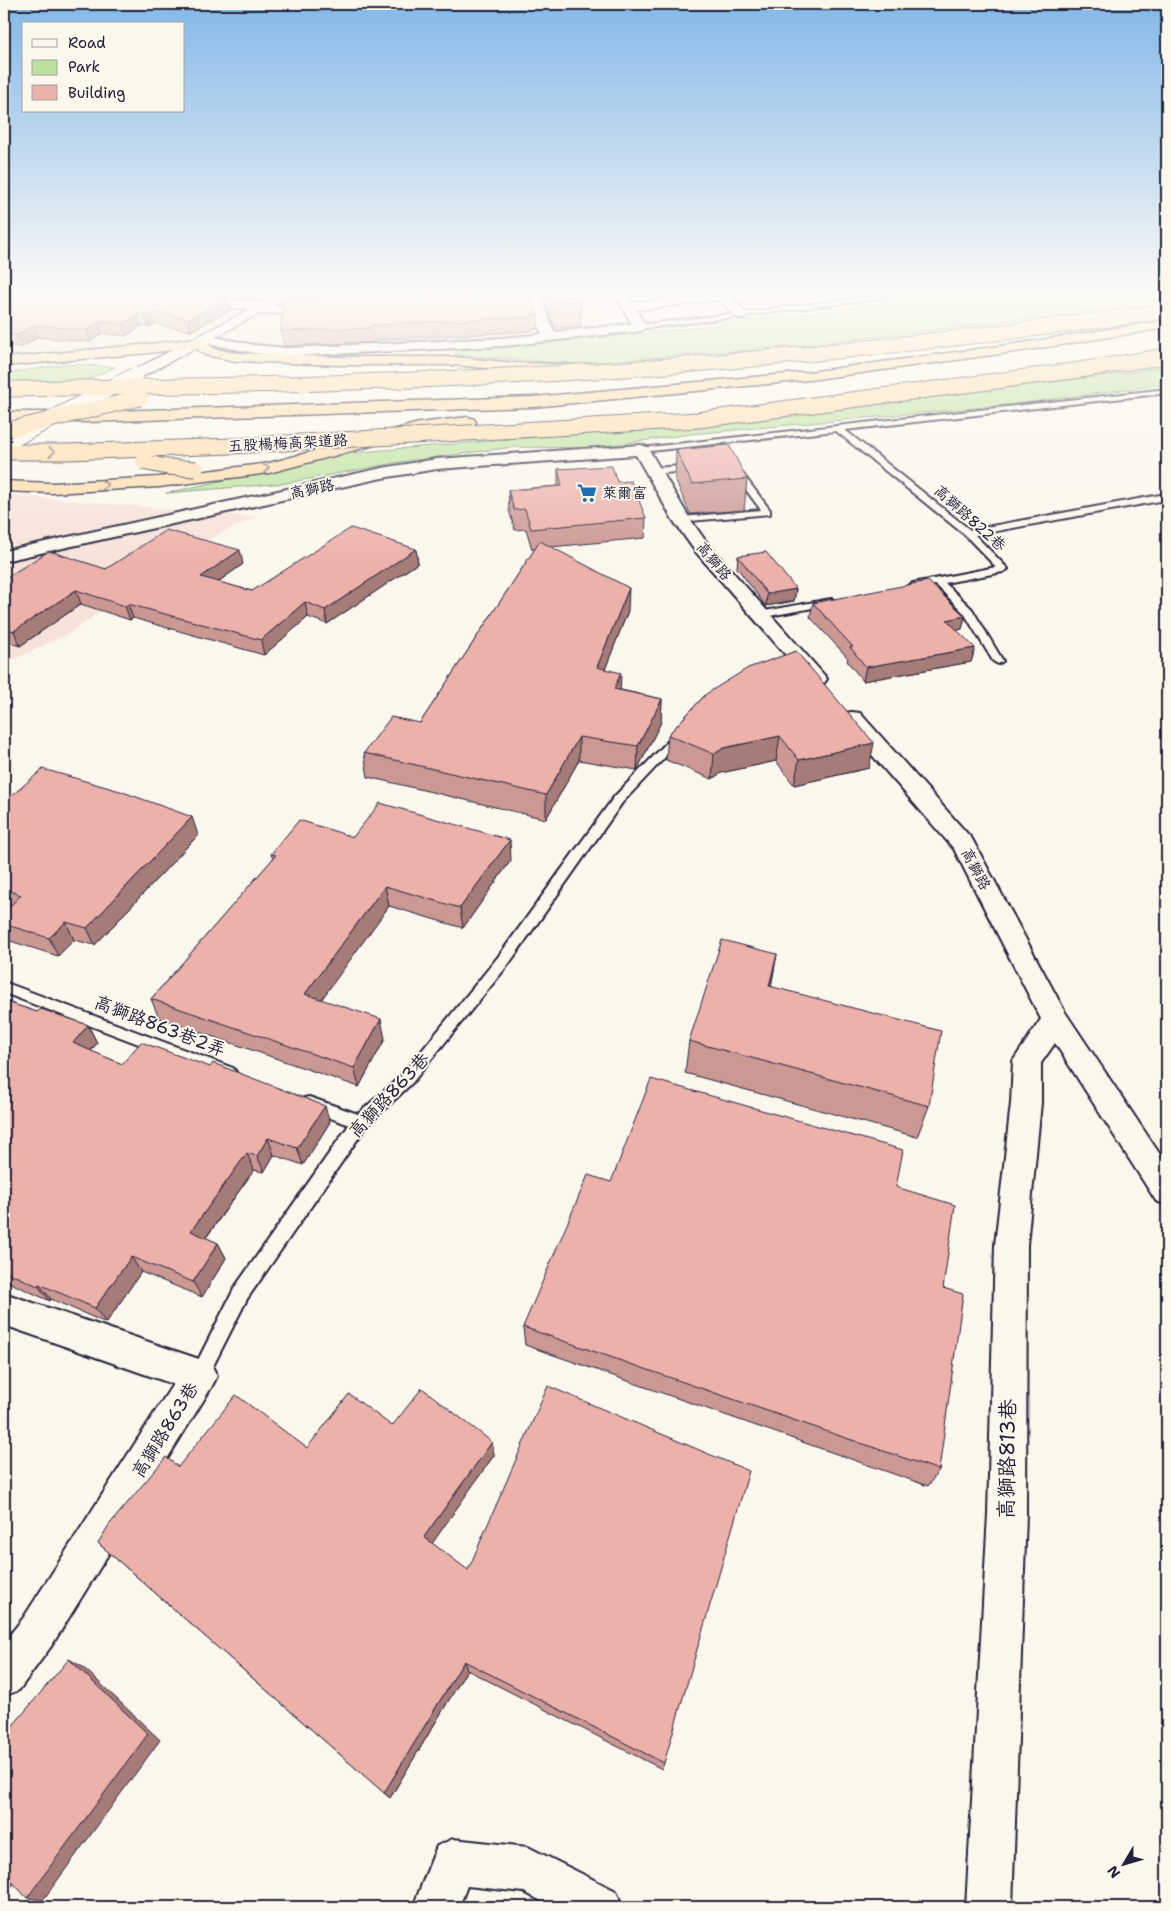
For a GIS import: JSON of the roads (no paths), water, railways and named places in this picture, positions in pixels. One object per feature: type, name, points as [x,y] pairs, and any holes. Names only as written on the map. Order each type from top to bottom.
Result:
[{"type":"highway","points":[[4,431],[197,385]]},
{"type":"highway","points":[[4,389],[276,385]]},
{"type":"highway","points":[[4,417],[96,416],[533,402],[712,385]]},
{"type":"highway","points":[[4,486],[52,488],[140,483],[236,472],[304,460],[419,428],[443,424],[824,390],[853,385]]},
{"type":"highway","name":"五股楊梅高架道路","points":[[4,452],[67,452],[232,446],[698,420],[964,385]]},
{"type":"highway","points":[[4,395],[15,399],[44,422],[80,443],[120,457],[167,467],[236,472]]},
{"type":"highway","points":[[4,431],[127,430],[590,412]]},
{"type":"street","points":[[4,444],[115,385]]},
{"type":"street","name":"高獅路","points":[[4,556],[382,473],[447,463],[641,450],[682,520],[701,547],[759,615],[794,666],[837,702],[964,845],[1055,1020],[1167,1191]]},
{"type":"street","name":"高獅路813巷","points":[[989,1907],[1007,1514],[1011,1245],[1026,1103],[1027,1061],[1055,1020]]},
{"type":"street","points":[[4,1309],[199,1376]]},
{"type":"street","name":"高獅路863巷","points":[[4,1675],[38,1631],[199,1376]]},
{"type":"street","points":[[436,1907],[453,1862],[528,1870],[600,1907]]},
{"type":"lane","points":[[641,450],[1167,392]]},
{"type":"lane","name":"高獅路822巷","points":[[840,429],[968,533],[1003,569],[901,589]]},
{"type":"lane","points":[[682,520],[767,512],[730,464]]},
{"type":"lane","points":[[654,471],[702,467]]},
{"type":"lane","points":[[968,533],[1160,498]]},
{"type":"lane","points":[[939,582],[968,611],[998,661]]},
{"type":"lane","points":[[759,615],[844,599]]},
{"type":"lane","name":"高獅路863巷","points":[[199,1376],[241,1293],[360,1122],[407,1079],[502,961],[618,800],[688,727]]},
{"type":"lane","name":"高獅路863巷2弄","points":[[4,987],[241,1077]]},
{"type":"lane","points":[[296,1098],[360,1122]]},
{"type":"place","name":"萊爾富","points":[[587,493]]}]
